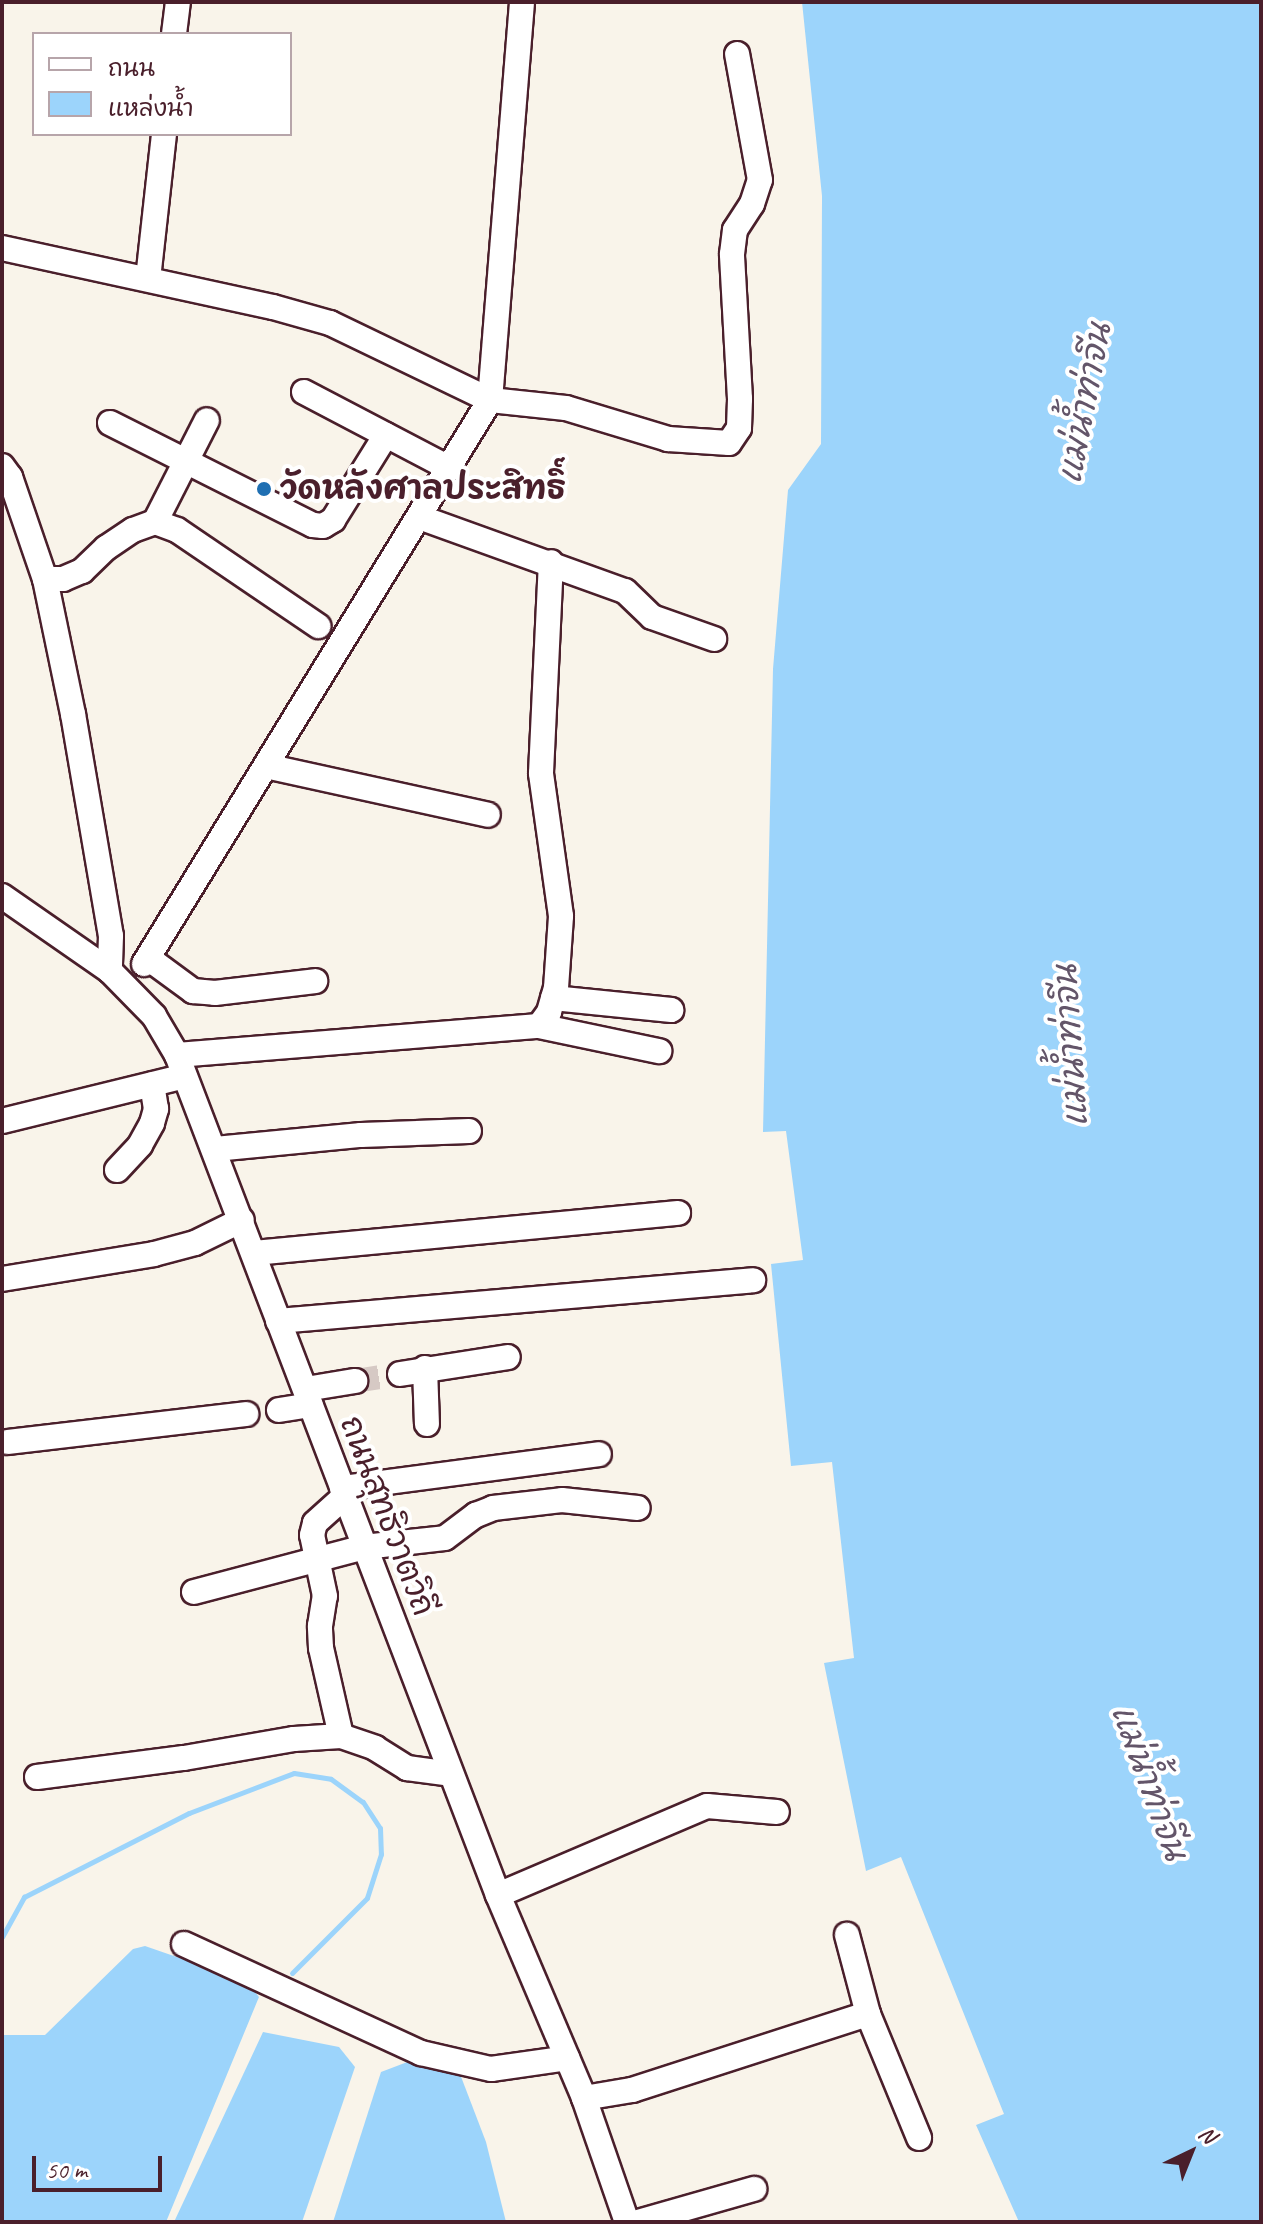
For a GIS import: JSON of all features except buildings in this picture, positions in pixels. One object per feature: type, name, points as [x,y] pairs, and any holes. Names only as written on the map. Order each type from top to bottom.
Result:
[{"type":"street","points":[[174,32],[178,2]]},
{"type":"street","points":[[143,966],[266,766],[329,633],[419,517],[490,400],[522,2]]},
{"type":"street","points":[[2,248],[330,323],[490,400],[566,408],[668,439],[729,443],[739,428],[740,399],[732,254],[735,230],[752,204],[760,180],[737,54]]},
{"type":"street","points":[[148,279],[164,136]]},
{"type":"street","points":[[304,392],[449,468]]},
{"type":"street","points":[[155,522],[207,420]]},
{"type":"street","points":[[110,423],[313,525],[323,526],[333,520],[386,435]]},
{"type":"street","points":[[2,466],[10,477],[45,579],[73,714],[111,936],[110,971]]},
{"type":"street","points":[[419,517],[625,591],[652,617],[714,639]]},
{"type":"street","points":[[45,579],[63,579],[82,571],[106,548],[133,530],[155,522],[177,530],[329,633]]},
{"type":"street","points":[[539,1026],[553,998],[560,961],[561,916],[541,773],[551,562]]},
{"type":"street","points":[[266,766],[488,815]]},
{"type":"street","name":"ถนนสุทธิวาตวิถี","points":[[2,896],[110,971],[143,966],[154,1016],[181,1066],[215,1149],[498,1895],[584,2098],[627,2222]]},
{"type":"street","points":[[111,936],[143,966],[193,991],[215,993],[315,981]]},
{"type":"street","points":[[553,998],[671,1010]]},
{"type":"street","points":[[2,1121],[152,1084],[181,1066],[539,1026],[659,1051]]},
{"type":"street","points":[[117,1170],[140,1145],[152,1123],[156,1109],[152,1084]]},
{"type":"street","points":[[215,1149],[361,1135],[469,1131]]},
{"type":"street","points":[[254,1253],[678,1213]]},
{"type":"street","points":[[2,1279],[154,1254],[195,1243],[242,1220]]},
{"type":"street","points":[[278,1321],[753,1280]]},
{"type":"street","points":[[400,1374],[508,1357]]},
{"type":"street","points":[[425,1368],[427,1424]]},
{"type":"street","points":[[279,1410],[355,1381]]},
{"type":"street","points":[[8,1442],[246,1414]]},
{"type":"street","points":[[341,1736],[321,1648],[320,1626],[325,1596],[312,1535],[315,1523],[344,1492],[599,1454]]},
{"type":"street","points":[[194,1592],[364,1547],[445,1538],[476,1515],[493,1508],[571,1500],[638,1508]]},
{"type":"street","points":[[37,1777],[184,1758],[294,1739],[341,1736],[375,1748],[407,1768],[451,1774]]},
{"type":"street","points":[[498,1895],[707,1806],[777,1812]]},
{"type":"street","points":[[847,1935],[868,2014],[919,2138]]},
{"type":"street","points":[[184,1944],[421,2053],[491,2069],[567,2058]]},
{"type":"street","points":[[584,2098],[632,2090],[868,2014]]},
{"type":"street","points":[[638,2222],[754,2189]]},
{"type":"water","name":"แม่น้ำท่าจีน","points":[[802,2],[1261,2],[1261,2222],[1019,2222],[976,2125],[1004,2114],[901,1857],[866,1871],[824,1663],[854,1658],[832,1462],[791,1466],[771,1264],[803,1260],[786,1131],[763,1132],[773,669],[788,490],[821,444],[822,196]]},
{"type":"water","points":[[145,1946],[246,1981],[259,1997],[166,2222],[2,2222],[2,2035],[45,2035],[133,1949]]},
{"type":"water","points":[[263,2032],[339,2047],[355,2067],[302,2222],[174,2222]]},
{"type":"water","points":[[410,2061],[460,2074],[486,2142],[506,2222],[333,2222],[381,2072]]},
{"type":"waterway","points":[[2,1937],[24,1897],[189,1813],[294,1773],[331,1779],[363,1802],[380,1828],[381,1854],[367,1898],[292,1973]]},
{"type":"tunnel","points":[[355,1381],[400,1374]]},
{"type":"place","name":"วัดหลังศาลประสิทธิ์","points":[[264,489]]}]
